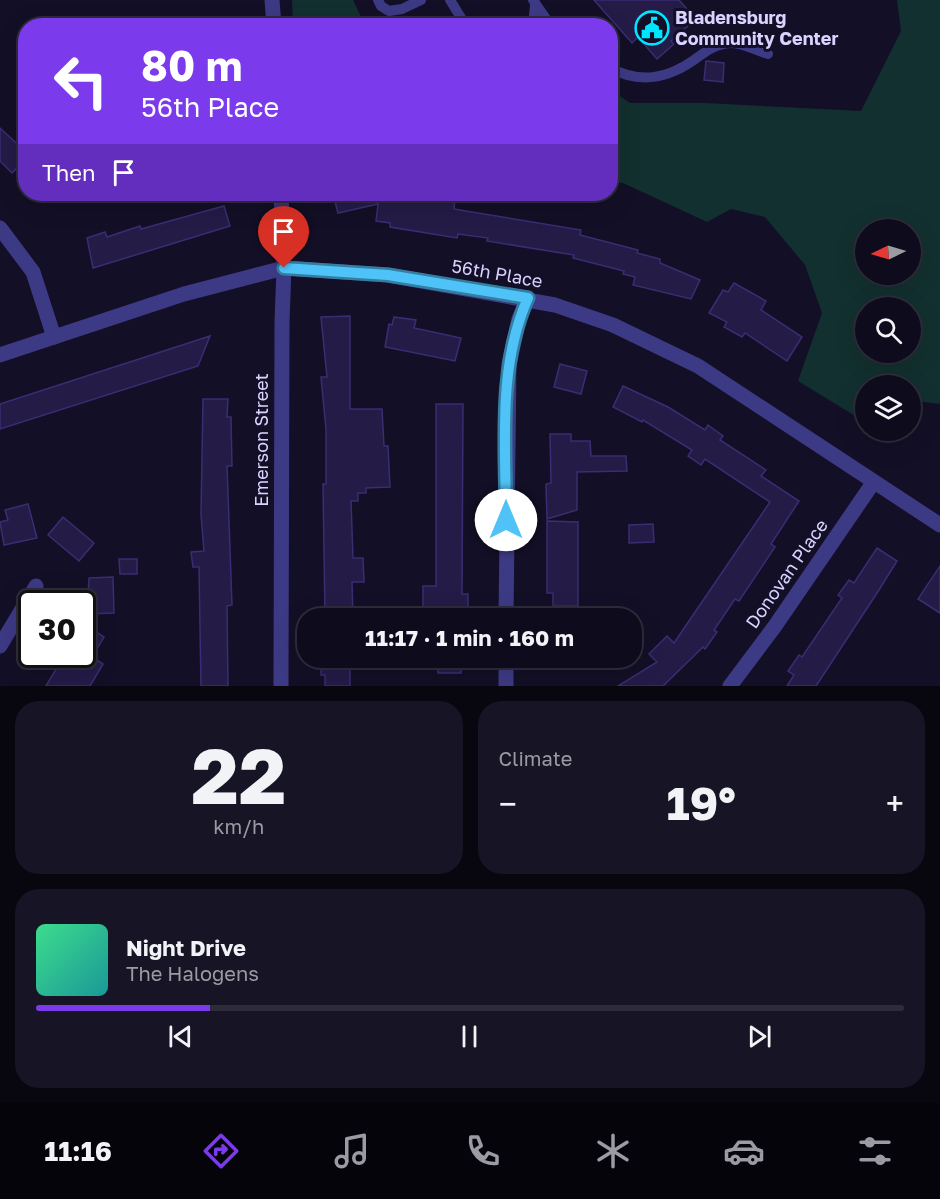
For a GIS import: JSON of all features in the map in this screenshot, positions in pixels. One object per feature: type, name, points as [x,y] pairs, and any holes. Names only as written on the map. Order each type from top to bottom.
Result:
[{"type":"street","points":[[272,0],[273,18]]},
{"type":"street","name":"Emerson Street","points":[[281,201],[284,268],[281,686]]},
{"type":"street","points":[[0,228],[33,272],[54,337]]},
{"type":"street","name":"56th Place","points":[[0,355],[184,294],[284,268],[388,275],[528,298],[595,318],[655,343],[698,366],[940,525]]},
{"type":"street","points":[[506,608],[509,364],[516,328],[528,298]]},
{"type":"street","name":"Donovan Place","points":[[730,686],[775,626],[873,483]]},
{"type":"street","points":[[0,646],[36,586]]},
{"type":"street","points":[[506,668],[507,686]]},
{"type":"lane","points":[[378,0],[381,6],[389,11],[402,9],[421,0]]},
{"type":"lane","points":[[450,0],[461,18]]},
{"type":"lane","points":[[534,2],[535,18]]},
{"type":"lane","points":[[534,2],[545,18]]},
{"type":"lane","points":[[618,71],[634,78],[650,79],[667,74],[718,45],[734,42],[768,54]]},
{"type":"green space","points":[[292,0],[353,0],[362,18],[293,18]]},
{"type":"green space","points":[[897,0],[940,0],[940,404],[921,402],[921,375],[855,375],[855,416],[798,381],[822,313],[805,265],[765,217],[731,209],[707,222],[618,182],[618,95],[630,103],[705,103],[861,111],[901,31]]},
{"type":"building","name":"Bladensburg Community Center","points":[[594,0],[679,0],[696,19],[671,41],[674,44],[657,59],[638,37],[632,43],[618,27],[618,18],[610,18]]},
{"type":"building","points":[[706,61],[724,63],[723,82],[704,80]]},
{"type":"building","points":[[0,128],[18,145],[18,167],[12,173],[0,161]]},
{"type":"building","points":[[335,201],[455,201],[454,209],[581,230],[580,235],[638,250],[637,253],[660,259],[660,263],[700,280],[691,299],[633,285],[635,277],[623,274],[624,271],[573,258],[574,255],[487,241],[488,238],[458,234],[457,238],[390,227],[390,223],[376,221],[378,204],[338,213]]},
{"type":"building","points":[[224,206],[230,226],[93,268],[87,238],[105,232],[107,237],[140,226],[141,229]]},
{"type":"building","points":[[734,283],[766,301],[761,310],[802,337],[787,361],[745,333],[742,337],[724,327],[727,322],[709,313],[723,290],[728,292]]},
{"type":"building","points":[[350,316],[350,409],[382,409],[384,446],[388,446],[390,487],[366,488],[366,493],[358,493],[358,501],[351,501],[353,558],[363,558],[364,582],[352,582],[353,608],[325,608],[323,484],[326,484],[326,429],[321,377],[327,377],[321,317]]},
{"type":"building","points":[[394,317],[416,320],[414,328],[461,338],[455,361],[385,347],[389,324],[392,325]]},
{"type":"building","points":[[210,336],[198,366],[0,429],[0,404]]},
{"type":"building","points":[[560,364],[587,371],[581,394],[554,387]]},
{"type":"building","points":[[623,386],[668,407],[705,430],[708,425],[723,436],[720,440],[766,470],[761,476],[799,501],[771,544],[775,547],[739,601],[735,599],[714,630],[717,632],[705,649],[703,647],[663,686],[618,686],[657,662],[649,654],[667,636],[674,643],[770,502],[705,459],[701,465],[688,456],[692,450],[643,420],[642,422],[613,407]]},
{"type":"building","points":[[203,399],[228,399],[227,417],[231,417],[232,466],[227,466],[232,605],[227,606],[228,686],[201,686],[199,567],[193,567],[191,552],[204,551],[201,515]]},
{"type":"building","points":[[436,404],[463,404],[462,594],[468,594],[468,608],[423,608],[423,586],[436,586]]},
{"type":"building","points":[[550,434],[571,434],[571,441],[590,441],[591,456],[626,456],[627,471],[577,472],[577,510],[547,519],[546,484],[551,483]]},
{"type":"building","points":[[28,504],[37,538],[4,545],[0,522],[8,520],[5,510]]},
{"type":"building","points":[[63,517],[94,543],[79,561],[48,535]]},
{"type":"building","points":[[547,521],[578,522],[578,606],[553,606],[553,593],[547,593]]},
{"type":"building","points":[[653,524],[654,542],[629,543],[629,525]]},
{"type":"building","points":[[877,548],[897,561],[879,590],[816,686],[787,686],[794,675],[788,671],[799,655],[802,657],[842,598],[838,595],[849,580],[854,583]]},
{"type":"building","points":[[119,559],[137,559],[137,574],[120,574]]},
{"type":"building","points":[[940,566],[940,613],[918,599]]},
{"type":"building","points":[[113,577],[114,613],[96,614],[96,590],[88,590],[89,578]]},
{"type":"building","points":[[96,632],[104,637],[96,650]]},
{"type":"building","points":[[96,660],[103,664],[90,686],[46,686],[57,668],[96,668]]},
{"type":"building","points":[[321,668],[350,668],[350,686],[325,686],[325,675],[321,675]]},
{"type":"building","points":[[438,668],[461,668],[461,673],[438,673]]},
{"type":"place","name":"Bladensburg Community Center","points":[[652,28]]},
{"type":"route","points":[[284,268],[388,275],[528,298],[513,338],[509,364],[506,520]]}]
